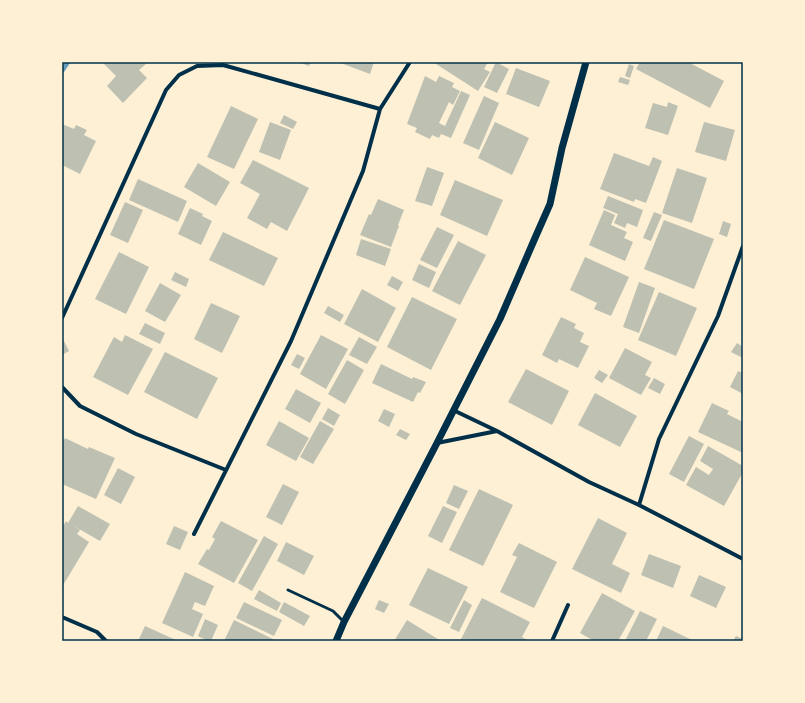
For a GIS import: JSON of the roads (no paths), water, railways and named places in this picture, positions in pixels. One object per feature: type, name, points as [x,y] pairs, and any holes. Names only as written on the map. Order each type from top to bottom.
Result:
[{"type":"street","points":[[194,534],[291,341],[363,171],[380,109],[410,62]]},
{"type":"street","points":[[336,641],[344,622],[500,319],[550,204],[562,148],[586,62]]},
{"type":"street","points":[[62,318],[166,90],[178,75],[197,66],[223,65],[380,109]]},
{"type":"street","points":[[639,506],[659,439],[718,316],[743,246]]},
{"type":"street","points":[[62,387],[80,406],[136,434],[226,470]]},
{"type":"street","points":[[453,410],[497,431],[588,482],[743,558]]},
{"type":"street","points":[[437,443],[497,431]]},
{"type":"street","points":[[552,641],[568,605]]},
{"type":"street","points":[[62,617],[97,632],[106,641]]},
{"type":"lane","points":[[288,590],[333,611],[344,622]]},
{"type":"waterway","points":[[62,71],[68,62]]}]
